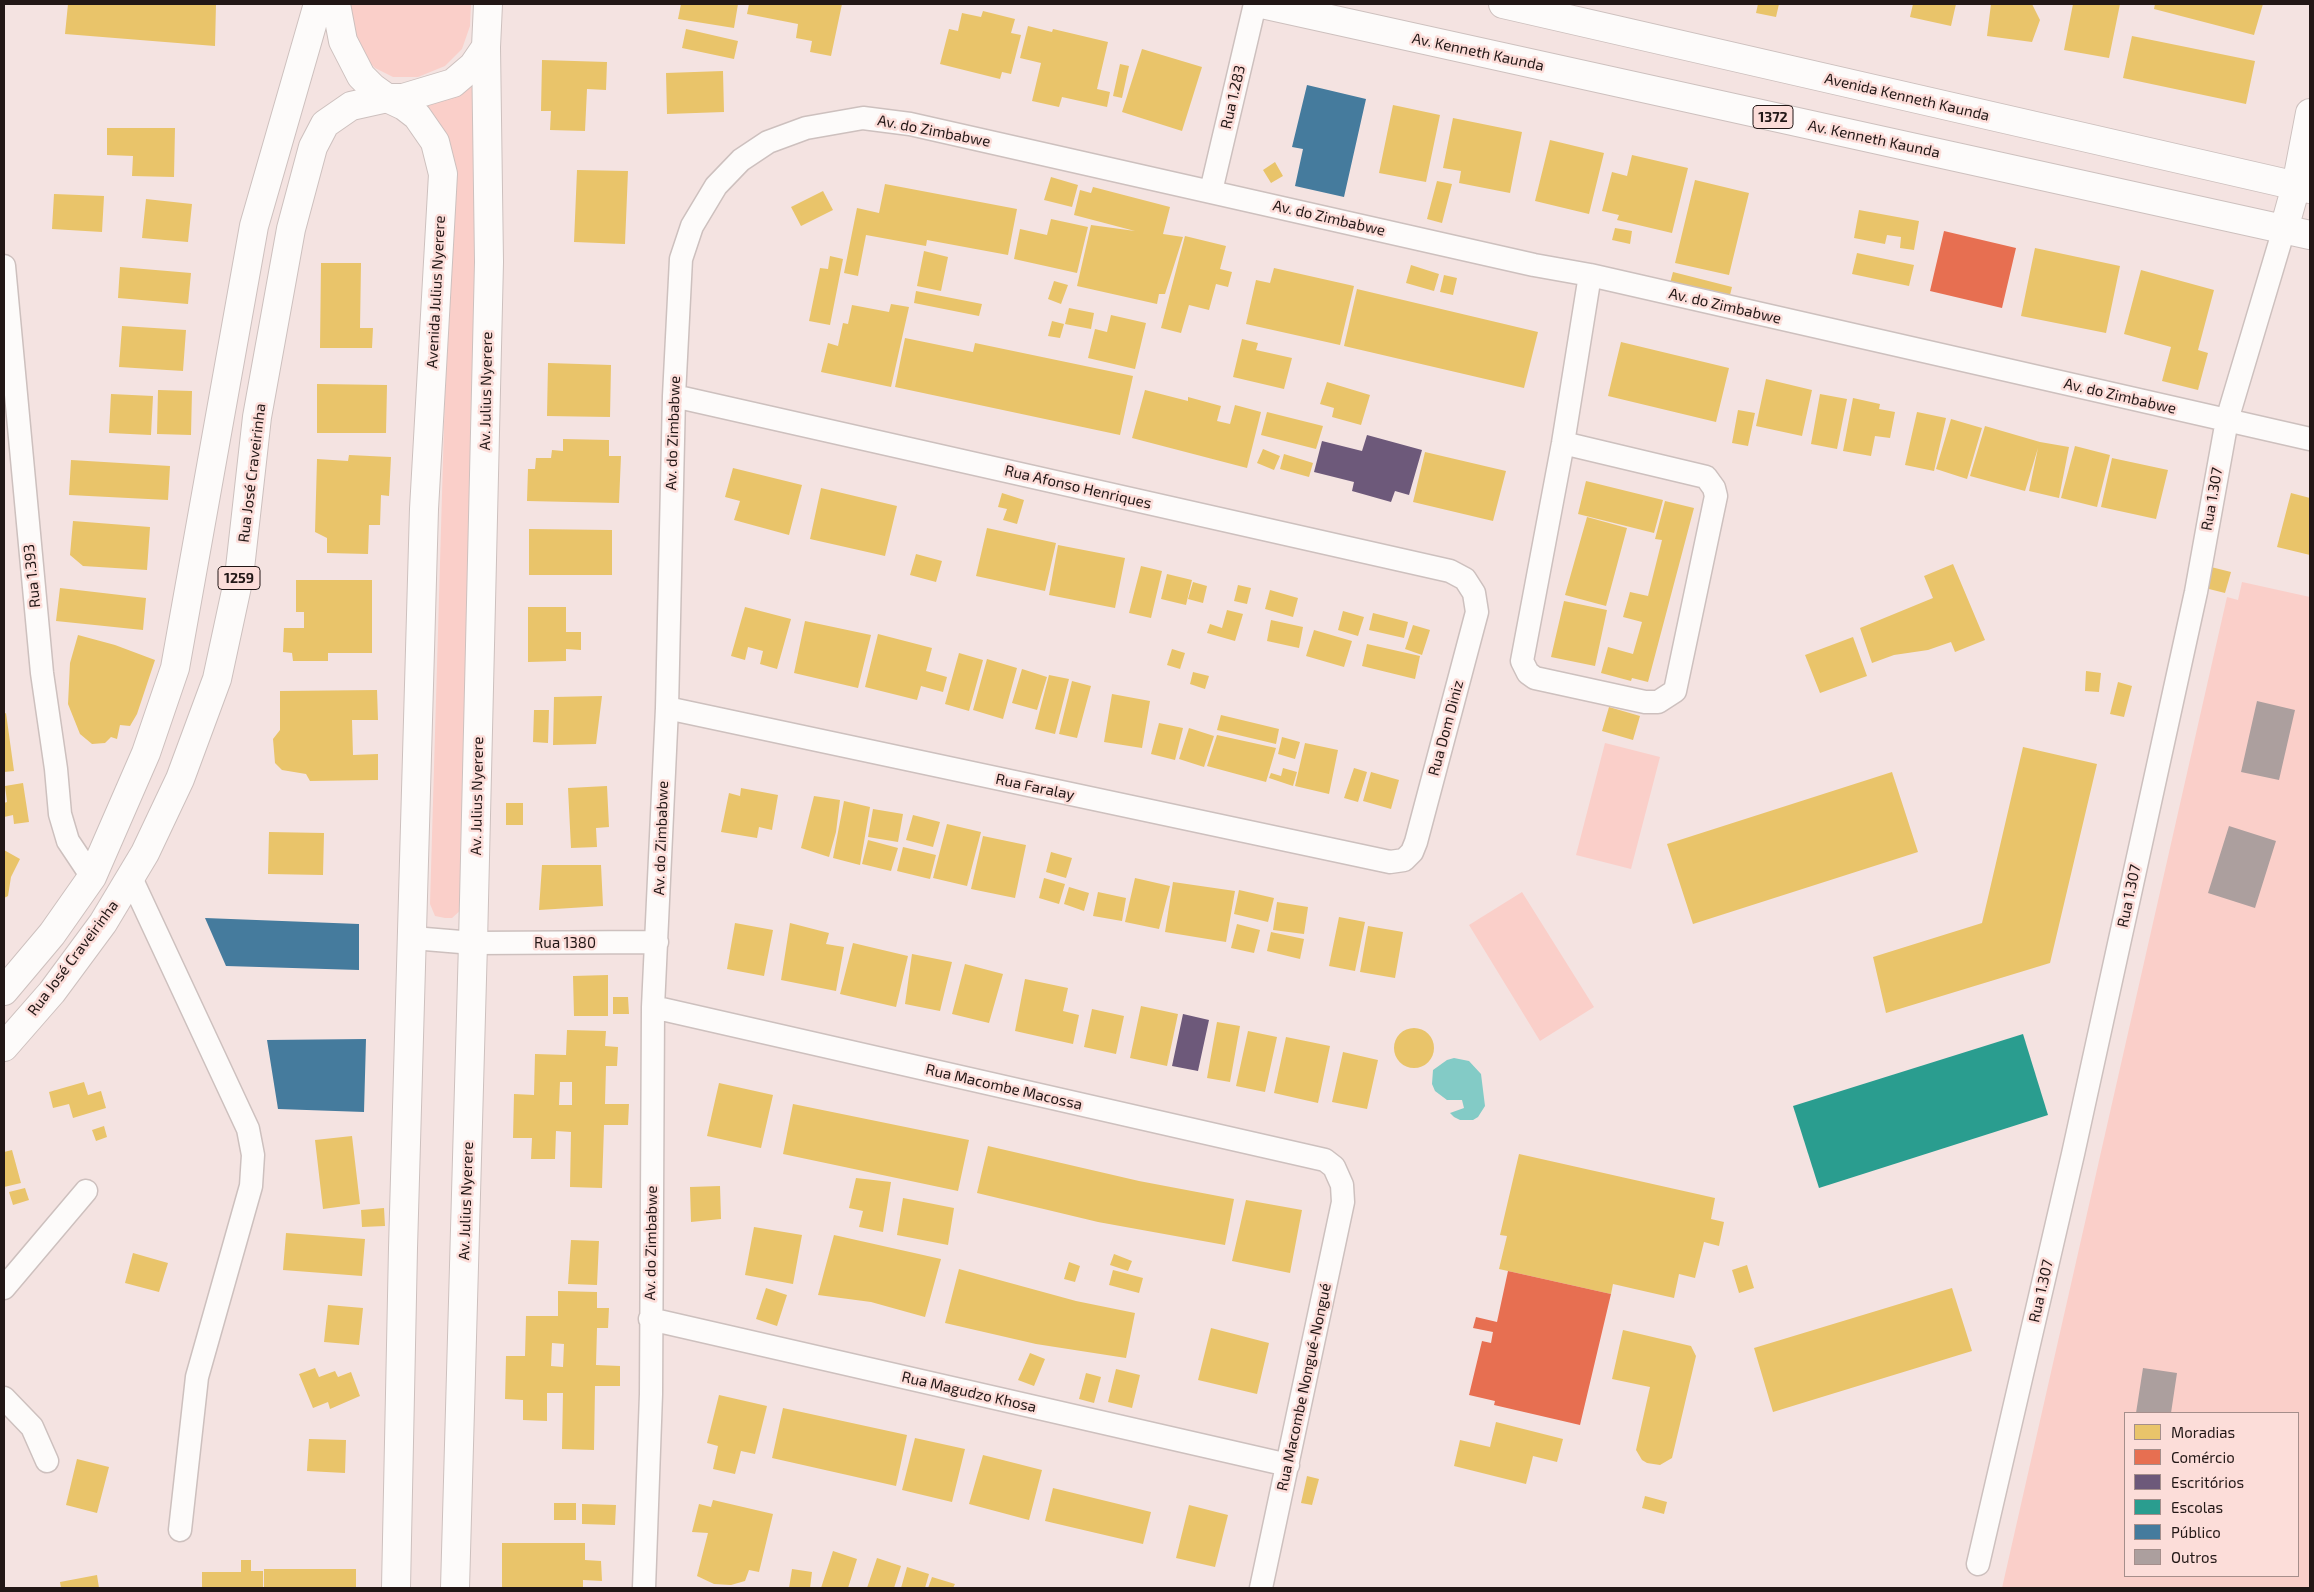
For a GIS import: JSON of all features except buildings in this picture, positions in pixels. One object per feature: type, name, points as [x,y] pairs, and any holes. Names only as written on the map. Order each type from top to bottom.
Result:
[{"type":"main road","name":"Rua José Craveirinha","points":[[4,991],[52,934],[92,877],[146,753],[175,668],[254,226],[318,4]]},
{"type":"main road","name":"Avenida Julius Nyerere","points":[[336,4],[343,41],[361,76],[373,88],[387,98],[404,106],[416,116],[435,142],[443,174],[424,509],[413,938]]},
{"type":"main road","name":"Av. Julius Nyerere","points":[[455,1588],[489,272],[486,47],[488,4]]},
{"type":"main road","name":"Av. Kenneth Kaunda","points":[[1262,4],[2310,236]]},
{"type":"main road","name":"Avenida Kenneth Kaunda","points":[[1504,4],[2303,188]]},
{"type":"main road","name":"Rua José Craveirinha","points":[[4,1047],[52,992],[103,923],[131,878],[180,779],[218,679],[239,577],[259,408],[291,228],[313,148],[325,124],[351,106],[387,98],[404,98],[453,83],[473,66],[486,47]]},
{"type":"main road","points":[[2284,230],[2303,188],[2310,113]]},
{"type":"main road","points":[[396,1588],[403,1248],[413,938]]},
{"type":"street","name":"Rua 1.283","points":[[1211,191],[1255,4]]},
{"type":"street","name":"Av. do Zimbabwe","points":[[644,1588],[651,1394],[653,1007],[667,708],[674,396],[681,258],[692,226],[716,186],[741,160],[768,142],[806,128],[863,118],[910,124],[1534,265],[1590,275],[2310,439]]},
{"type":"street","name":"Rua 1.307","points":[[1978,1564],[2073,1154],[2196,592],[2227,420],[2284,230]]},
{"type":"street","name":"Rua 1.393","points":[[4,266],[42,673],[56,769],[60,814],[68,841],[92,877]]},
{"type":"street","points":[[1563,444],[1706,477],[1714,488],[1716,496],[1675,692],[1658,702],[1645,702],[1535,678],[1524,668],[1522,661],[1563,444],[1590,275]]},
{"type":"street","name":"Rua Afonso Henriques","points":[[674,396],[1450,571],[1465,579],[1474,593]]},
{"type":"street","name":"Rua Dom Diniz","points":[[1404,860],[1412,852],[1416,842],[1477,612],[1474,593]]},
{"type":"street","name":"Rua Faralay","points":[[667,708],[1390,862],[1404,860]]},
{"type":"street","points":[[131,878],[248,1129],[254,1155],[251,1186],[197,1377],[180,1530]]},
{"type":"street","name":"Rua 1380","points":[[413,938],[473,943],[657,942]]},
{"type":"street","name":"Rua Macombe Macossa","points":[[653,1007],[1325,1160],[1334,1167],[1342,1185]]},
{"type":"street","name":"Rua Macombe Nongué-Nongué","points":[[1261,1588],[1342,1202],[1342,1185]]},
{"type":"street","points":[[4,1288],[86,1190]]},
{"type":"street","name":"Rua Magudzo Khosa","points":[[650,1319],[1288,1465]]},
{"type":"street","points":[[4,1398],[32,1427],[47,1461]]},
{"type":"shaded area","points":[[349,4],[471,4],[470,26],[462,49],[445,66],[418,77],[393,77],[375,68],[358,51]]},
{"type":"shaded area","points":[[479,80],[462,909],[452,918],[445,918],[435,916],[430,904],[452,153],[445,132],[432,115],[426,103]]},
{"type":"shaded area","points":[[2242,582],[2310,597],[2310,1588],[2002,1588],[2227,597],[2238,600]]},
{"type":"shaded area","points":[[1605,743],[1660,757],[1631,869],[1576,855]]},
{"type":"shaded area","points":[[1522,892],[1594,1007],[1540,1041],[1469,925]]},
{"type":"water","points":[[1454,1058],[1469,1061],[1481,1074],[1485,1106],[1478,1117],[1473,1120],[1460,1120],[1454,1117],[1450,1113],[1464,1108],[1462,1100],[1447,1100],[1435,1091],[1432,1084],[1433,1070],[1447,1060]]}]
